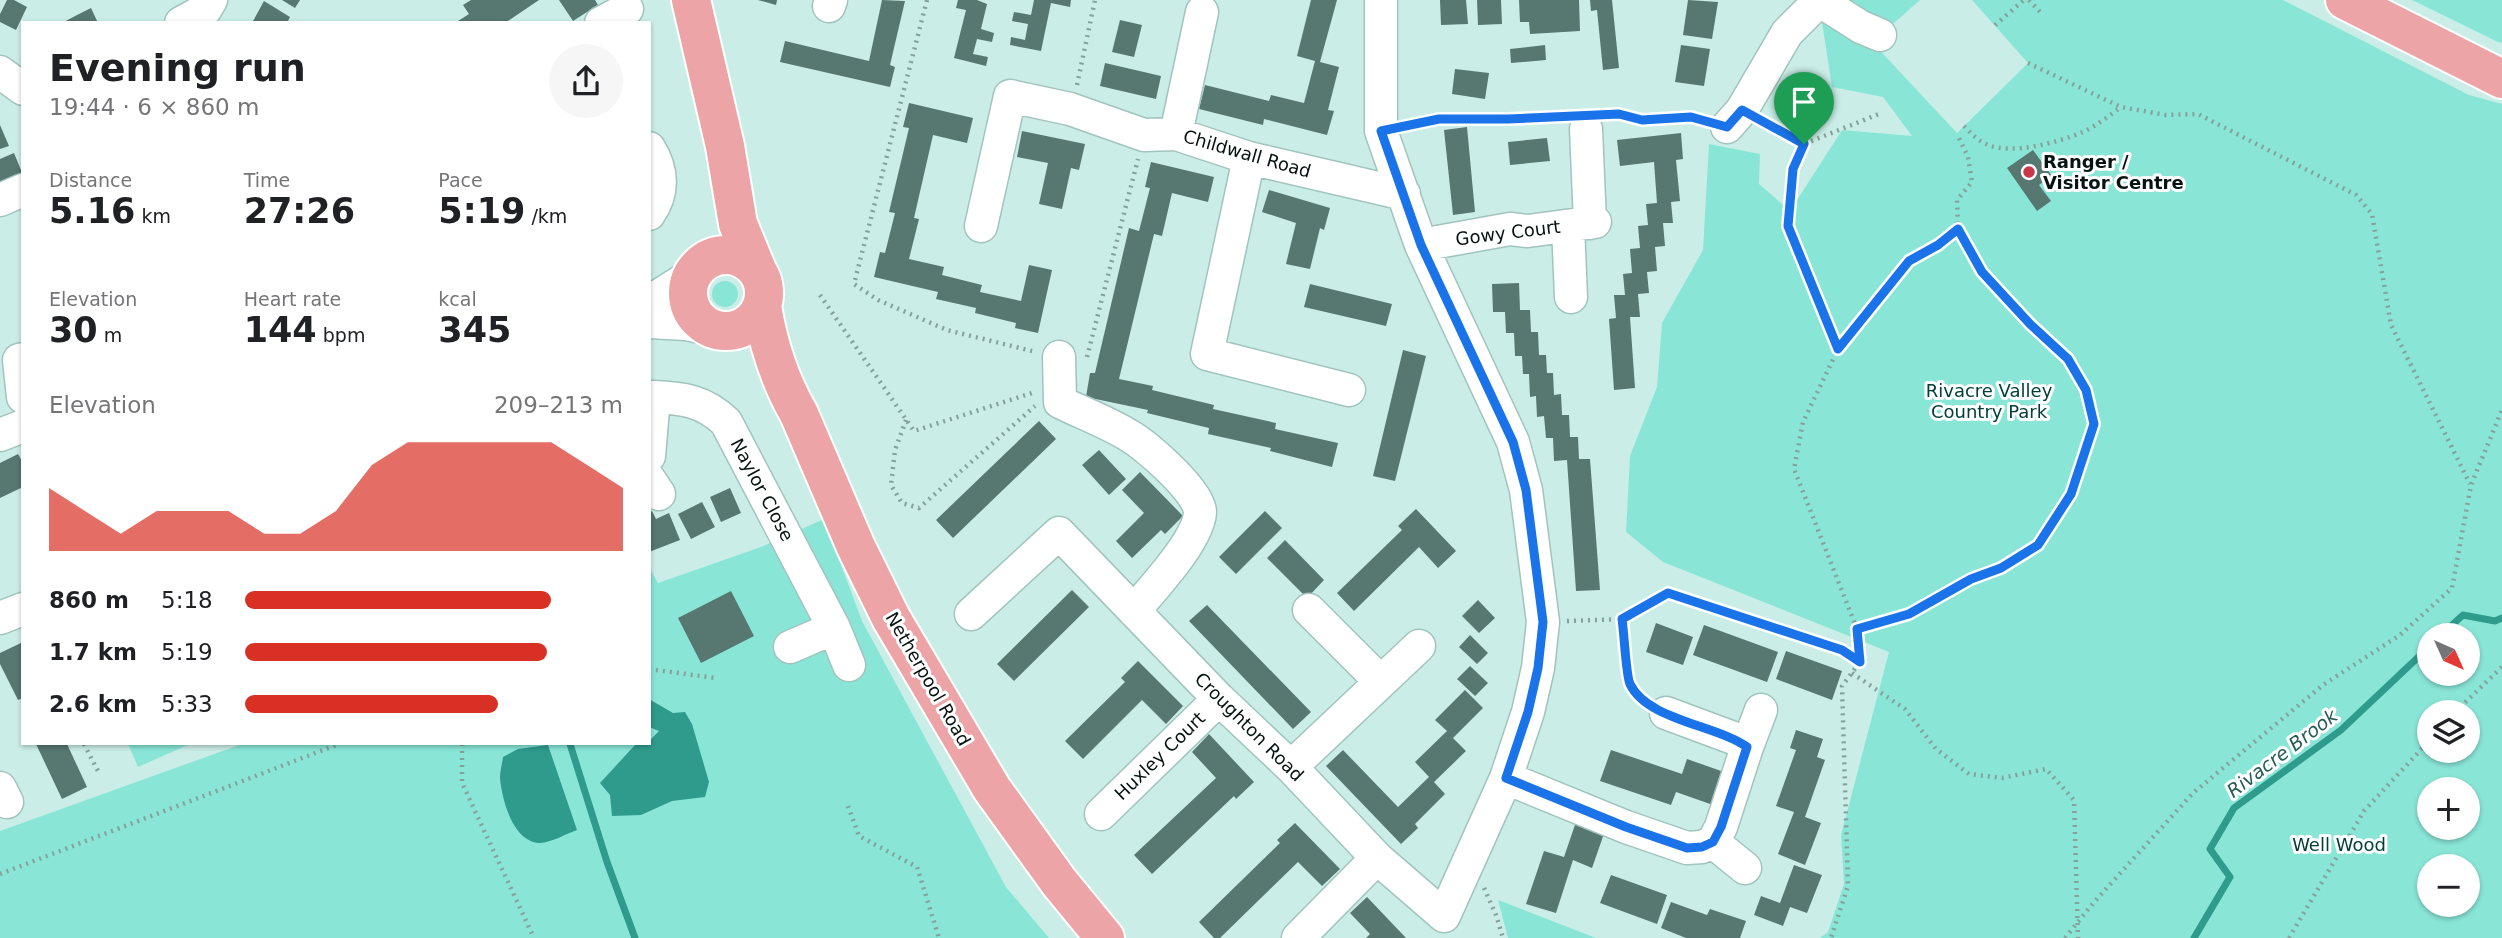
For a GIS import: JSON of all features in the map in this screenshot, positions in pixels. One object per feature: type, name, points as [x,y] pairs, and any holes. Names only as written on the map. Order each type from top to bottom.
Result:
[{"type":"main road","name":"Netherpool Road","points":[[691,0],[715,99],[742,239],[759,288],[766,331],[790,397],[856,547],[891,618],[992,789],[1059,882],[1105,938]]},
{"type":"main road","points":[[2345,0],[2502,79]]},
{"type":"main road","name":"Netherpool Road","points":[[694,273],[719,215],[729,175]]},
{"type":"main road","points":[[729,255],[746,261],[759,288],[752,321],[743,328],[730,332],[715,330],[702,323],[689,303],[688,290],[694,273],[708,260],[729,255]]},
{"type":"main road","name":"Netherpool Road","points":[[715,330],[741,350],[790,397]]},
{"type":"street","points":[[185,21],[205,10],[211,0]]},
{"type":"street","points":[[1381,0],[1381,131],[1421,245],[1513,442],[1526,490],[1543,622],[1538,668],[1528,712],[1506,778],[1470,858]]},
{"type":"street","points":[[1735,119],[1787,33],[1820,0],[1861,27],[1880,35]]},
{"type":"street","points":[[1176,134],[1202,12]]},
{"type":"street","points":[[0,72],[21,88]]},
{"type":"street","name":"Childwall Road","points":[[981,226],[1010,96],[1070,109],[1144,135],[1176,134],[1249,158],[1404,194]]},
{"type":"street","points":[[1571,297],[1584,223],[1583,120]]},
{"type":"street","points":[[651,152],[659,166],[661,178],[657,202],[651,211]]},
{"type":"street","points":[[1249,158],[1207,354],[1349,390]]},
{"type":"street","points":[[0,200],[21,191]]},
{"type":"street","name":"Gowy Court","points":[[1421,245],[1510,229],[1528,231],[1584,223]]},
{"type":"street","points":[[651,301],[694,273]]},
{"type":"street","points":[[651,322],[686,324],[715,330]]},
{"type":"street","points":[[14,356],[21,388]]},
{"type":"street","points":[[1059,371],[1060,402],[1131,437],[1186,484],[1199,504],[1197,525],[1186,546],[1134,611]]},
{"type":"street","name":"Naylor Close","points":[[651,417],[652,397],[683,398],[715,411],[726,422],[834,628],[849,665]]},
{"type":"street","points":[[0,435],[21,427]]},
{"type":"street","name":"Croughton Road","points":[[971,614],[1059,533],[1219,699],[1291,767],[1377,859],[1444,916],[1470,858]]},
{"type":"street","points":[[0,618],[21,610]]},
{"type":"street","points":[[1309,610],[1381,682]]},
{"type":"street","points":[[790,647],[834,628]]},
{"type":"street","points":[[1291,767],[1419,646]]},
{"type":"street","name":"Huxley Court","points":[[1101,814],[1219,699]]},
{"type":"street","points":[[1506,778],[1626,827],[1687,848],[1702,847],[1713,842],[1721,827],[1761,710]]},
{"type":"street","points":[[1666,713],[1735,739],[1747,747]]},
{"type":"street","points":[[1713,842],[1745,868]]},
{"type":"street","points":[[1298,938],[1377,859]]},
{"type":"path","points":[[1070,109],[1095,0]]},
{"type":"path","points":[[1995,25],[2024,0]]},
{"type":"path","points":[[2029,0],[2041,13]]},
{"type":"path","points":[[2028,63],[2121,107],[2166,115],[2198,114],[2356,195],[2372,214],[2391,325],[2471,485]]},
{"type":"path","points":[[1811,79],[1810,126],[1793,169],[1788,226],[1838,349]]},
{"type":"path","points":[[1965,126],[1974,137],[1986,145],[2004,149],[2025,148],[2084,131],[2121,107]]},
{"type":"path","points":[[1381,131],[1439,119],[1583,120],[1619,114],[1642,120],[1691,117],[1735,119],[1804,144],[1879,114]]},
{"type":"path","points":[[1857,629],[1909,614],[1971,579],[2001,568],[2038,545],[2071,494],[2094,424],[2086,390],[2068,359],[2030,324],[1982,272],[1958,229],[1957,200],[1972,182],[1968,157],[1957,134]]},
{"type":"path","points":[[1831,938],[1848,886],[1842,686],[1860,662],[1857,629],[1794,468],[1802,422],[1838,349],[1909,261],[1938,245],[1958,229]]},
{"type":"path","points":[[820,295],[914,431],[1059,371]]},
{"type":"path","points":[[906,421],[895,450],[891,485],[902,503],[919,508],[1059,371]]},
{"type":"path","points":[[2065,938],[2193,793],[2323,685],[2400,635],[2452,588],[2471,485],[2502,410]]},
{"type":"path","points":[[1543,622],[1622,619],[1668,593],[1842,650],[1860,662]]},
{"type":"path","points":[[1622,619],[1629,683],[1645,701],[1666,713]]},
{"type":"path","points":[[2468,700],[2502,667]]},
{"type":"path","points":[[651,669],[715,678]]},
{"type":"path","points":[[1852,673],[1905,709],[1936,749],[1969,774],[2003,778],[2046,769],[2074,800],[2078,938]]},
{"type":"path","points":[[85,745],[100,775]]},
{"type":"path","points":[[0,874],[336,745]]},
{"type":"path","points":[[462,745],[462,783],[534,938]]},
{"type":"path","points":[[2289,938],[2364,811],[2417,754]]},
{"type":"path","points":[[848,806],[859,836],[917,867],[939,938]]},
{"type":"path","points":[[1470,858],[1496,915],[1503,938]]},
{"type":"green space","points":[[1846,0],[1920,0],[1894,23],[1878,23]]},
{"type":"green space","name":"Rivacre Valley Country Park","points":[[1972,0],[2283,0],[2469,95],[2502,104],[2502,938],[1820,938],[1828,932],[1844,884],[1841,835],[1889,652],[1663,562],[1626,532],[1630,456],[1657,387],[1662,323],[1703,250],[1709,144],[1760,154],[1759,184],[1790,211],[1842,130],[1912,136],[1883,97],[1832,87],[1822,22],[1836,20],[1872,42],[1957,133],[2028,63]]},
{"type":"green space","points":[[2412,0],[2502,0],[2502,43],[2498,42]]},
{"type":"green space","points":[[725,281],[734,285],[738,294],[734,303],[725,307],[716,303],[712,294],[716,285]]},
{"type":"green space","points":[[824,519],[862,621],[1006,887],[1049,938],[0,938],[0,831],[239,745],[651,745],[651,571],[658,583],[761,547]]},
{"type":"green space","points":[[128,745],[188,745],[138,767]]},
{"type":"green space","points":[[1498,900],[1596,938],[1508,938]]},
{"type":"shaded area","points":[[651,700],[673,713],[685,712],[692,724],[709,782],[705,797],[672,801],[641,815],[612,816],[610,795],[600,783],[635,745],[651,745],[651,739],[659,731],[651,728]]},
{"type":"shaded area","points":[[548,745],[577,830],[541,843],[531,841],[516,828],[506,808],[500,775],[503,757],[518,749]]},
{"type":"building","points":[[7,0],[14,0],[27,7],[16,30],[0,22],[0,14]]},
{"type":"building","points":[[282,0],[300,0],[295,8]]},
{"type":"building","points":[[471,0],[539,0],[508,21],[458,21],[469,14],[463,5]]},
{"type":"building","points":[[559,0],[595,0],[598,5],[573,21]]},
{"type":"building","points":[[758,0],[777,0],[776,5]]},
{"type":"building","points":[[882,0],[905,1],[890,65],[895,67],[890,87],[780,62],[785,41],[869,61]]},
{"type":"building","points":[[958,0],[977,0],[987,4],[981,29],[994,33],[992,42],[977,39],[973,54],[988,57],[986,66],[954,58],[966,10],[956,8]]},
{"type":"building","points":[[1034,0],[1071,0],[1070,7],[1051,3],[1041,51],[1010,45],[1011,37],[1025,40],[1028,24],[1012,21],[1014,12],[1031,15]]},
{"type":"building","points":[[1311,0],[1337,0],[1320,62],[1339,67],[1328,110],[1334,111],[1327,135],[1264,119],[1263,125],[1199,109],[1205,85],[1269,101],[1271,95],[1304,103],[1315,61],[1297,56]]},
{"type":"building","points":[[1440,0],[1466,0],[1468,24],[1441,25]]},
{"type":"building","points":[[1477,0],[1501,0],[1502,24],[1478,25]]},
{"type":"building","points":[[1519,0],[1579,0],[1580,31],[1530,34],[1529,22],[1520,22]]},
{"type":"building","points":[[1590,0],[1612,0],[1619,68],[1603,70],[1597,10],[1591,11]]},
{"type":"building","points":[[1688,0],[1718,2],[1712,39],[1683,35]]},
{"type":"building","points":[[264,1],[290,17],[288,21],[253,21]]},
{"type":"building","points":[[91,8],[97,21],[66,21]]},
{"type":"building","points":[[1120,20],[1142,25],[1134,57],[1112,52]]},
{"type":"building","points":[[1545,45],[1546,60],[1511,63],[1510,49]]},
{"type":"building","points":[[1681,45],[1710,49],[1704,86],[1675,82]]},
{"type":"building","points":[[1105,63],[1161,76],[1156,99],[1100,86]]},
{"type":"building","points":[[1455,69],[1489,73],[1485,99],[1452,94]]},
{"type":"building","points":[[909,103],[973,118],[967,143],[933,135],[914,218],[919,219],[909,259],[944,267],[942,275],[982,285],[980,292],[1021,301],[1029,265],[1052,270],[1038,333],[1015,328],[1016,323],[975,313],[976,308],[936,299],[938,292],[874,277],[880,252],[885,253],[895,213],[889,212],[909,128],[903,127]]},
{"type":"building","points":[[0,125],[9,146],[0,149]]},
{"type":"building","points":[[1467,127],[1475,212],[1453,215],[1444,130]]},
{"type":"building","points":[[1022,131],[1085,144],[1079,170],[1071,168],[1062,209],[1039,204],[1048,163],[1017,157]]},
{"type":"building","points":[[1681,133],[1683,159],[1676,160],[1680,201],[1671,202],[1673,223],[1663,223],[1665,246],[1655,247],[1657,271],[1647,272],[1649,293],[1638,294],[1640,317],[1630,317],[1635,388],[1614,390],[1609,319],[1616,318],[1614,295],[1625,295],[1623,274],[1632,273],[1630,249],[1640,248],[1638,226],[1648,225],[1646,204],[1657,203],[1654,162],[1620,166],[1617,140]]},
{"type":"building","points":[[1547,138],[1550,161],[1510,165],[1508,142]]},
{"type":"building","name":"Ranger / Visitor Centre","points":[[2033,150],[2052,176],[2039,185],[2051,201],[2037,211],[2007,168]]},
{"type":"building","points":[[14,153],[21,176],[0,186],[0,159]]},
{"type":"building","points":[[1151,162],[1214,177],[1208,202],[1172,193],[1162,236],[1154,234],[1119,379],[1153,386],[1152,390],[1214,405],[1213,409],[1276,423],[1275,429],[1338,443],[1332,467],[1270,451],[1271,448],[1208,434],[1209,428],[1147,413],[1148,410],[1086,397],[1090,373],[1095,373],[1129,228],[1139,231],[1150,188],[1145,187]]},
{"type":"building","points":[[1269,190],[1330,208],[1324,230],[1320,228],[1310,269],[1286,264],[1296,223],[1262,212]]},
{"type":"building","points":[[1519,283],[1520,310],[1530,310],[1531,332],[1538,332],[1539,355],[1546,355],[1547,373],[1553,373],[1554,395],[1561,394],[1562,415],[1569,415],[1570,437],[1578,437],[1579,459],[1590,459],[1600,590],[1576,591],[1567,460],[1554,461],[1553,438],[1546,438],[1544,416],[1537,417],[1536,396],[1530,397],[1529,374],[1523,374],[1522,356],[1515,356],[1514,333],[1506,333],[1505,312],[1493,312],[1492,284]]},
{"type":"building","points":[[1310,284],[1392,304],[1386,326],[1304,307]]},
{"type":"building","points":[[1403,350],[1426,356],[1395,481],[1373,476]]},
{"type":"building","points":[[1039,421],[1056,439],[953,538],[936,520]]},
{"type":"building","points":[[1099,450],[1126,479],[1109,495],[1082,465]]},
{"type":"building","points":[[18,454],[21,459],[21,488],[0,498],[0,463]]},
{"type":"building","points":[[1140,472],[1183,516],[1165,534],[1161,530],[1132,558],[1116,541],[1144,513],[1122,490]]},
{"type":"building","points":[[730,488],[741,513],[721,522],[710,497]]},
{"type":"building","points":[[702,502],[715,527],[691,539],[678,514]]},
{"type":"building","points":[[1416,509],[1456,551],[1438,568],[1419,547],[1354,611],[1337,593],[1402,530],[1398,526]]},
{"type":"building","points":[[1265,511],[1282,528],[1236,574],[1219,557]]},
{"type":"building","points":[[651,512],[656,519],[669,513],[680,540],[651,551]]},
{"type":"building","points":[[1285,540],[1324,580],[1307,598],[1267,558]]},
{"type":"building","points":[[1072,590],[1089,607],[1014,681],[997,664]]},
{"type":"building","points":[[731,591],[754,636],[701,663],[678,618]]},
{"type":"building","points":[[1478,600],[1495,618],[1479,633],[1462,616]]},
{"type":"building","points":[[1207,605],[1311,712],[1293,729],[1189,621]]},
{"type":"building","points":[[1656,623],[1693,637],[1683,665],[1646,652]]},
{"type":"building","points":[[1704,625],[1778,652],[1767,682],[1693,655]]},
{"type":"building","points":[[1470,635],[1488,653],[1477,664],[1459,647]]},
{"type":"building","points":[[21,643],[21,699],[18,700],[0,664],[0,653]]},
{"type":"building","points":[[1786,651],[1842,671],[1832,700],[1776,679]]},
{"type":"building","points":[[1138,661],[1183,706],[1166,724],[1142,700],[1083,759],[1065,741],[1125,682],[1121,678]]},
{"type":"building","points":[[1470,666],[1488,683],[1475,696],[1457,679]]},
{"type":"building","points":[[1465,690],[1483,708],[1453,738],[1466,751],[1434,782],[1445,794],[1415,824],[1418,828],[1401,844],[1326,766],[1343,750],[1398,807],[1429,777],[1415,762],[1447,731],[1435,720]]},
{"type":"building","points":[[1796,730],[1823,739],[1817,757],[1825,760],[1805,817],[1821,823],[1805,865],[1778,854],[1794,812],[1776,806],[1796,750],[1790,748]]},
{"type":"building","points":[[1209,734],[1254,782],[1236,799],[1234,796],[1152,874],[1134,855],[1216,778],[1192,752]]},
{"type":"building","points":[[36,745],[67,745],[87,787],[62,799]]},
{"type":"building","points":[[1611,750],[1682,774],[1687,759],[1724,772],[1713,805],[1676,792],[1671,805],[1600,781]]},
{"type":"building","points":[[1577,819],[1606,828],[1592,868],[1573,860],[1556,913],[1526,904],[1544,851],[1564,857]]},
{"type":"building","points":[[1295,823],[1340,869],[1322,886],[1298,862],[1220,938],[1214,938],[1199,922],[1280,843],[1277,840]]},
{"type":"building","points":[[1794,865],[1822,875],[1807,913],[1790,907],[1783,926],[1754,915],[1761,896],[1780,903]]},
{"type":"building","points":[[1611,875],[1667,895],[1657,924],[1600,903]]},
{"type":"building","points":[[1367,897],[1406,938],[1366,938],[1370,934],[1350,913]]},
{"type":"building","points":[[1671,902],[1707,915],[1710,909],[1746,921],[1740,938],[1686,938],[1661,928]]},
{"type":"waterway","name":"Rivacre Brook","points":[[2454,623],[2463,615],[2495,621],[2502,618]]},
{"type":"waterway","name":"Rivacre Brook","points":[[2194,938],[2230,877],[2210,849],[2234,808],[2341,730],[2417,658]]},
{"type":"waterway","points":[[570,745],[607,862],[635,938]]},
{"type":"place","name":"Ranger / Visitor Centre","points":[[2029,172]]},
{"type":"route","points":[[1742,110],[1804,144],[1793,169],[1788,226],[1838,349],[1909,261],[1938,245],[1958,229],[1982,272],[2030,324],[2068,359],[2086,390],[2094,424],[2071,494],[2038,545],[2001,568],[1971,579],[1909,614],[1857,629],[1860,662],[1842,650],[1668,593],[1622,619],[1629,683],[1645,701],[1666,713],[1735,739],[1747,747],[1721,827],[1713,842],[1702,847],[1687,848],[1626,827],[1506,778],[1528,712],[1538,668],[1543,622],[1526,490],[1513,442],[1421,245],[1381,131],[1439,119],[1619,114],[1642,120],[1691,117],[1727,127],[1742,110]]},
{"type":"park label","name":"Well Wood","points":[[2339,845]]}]
